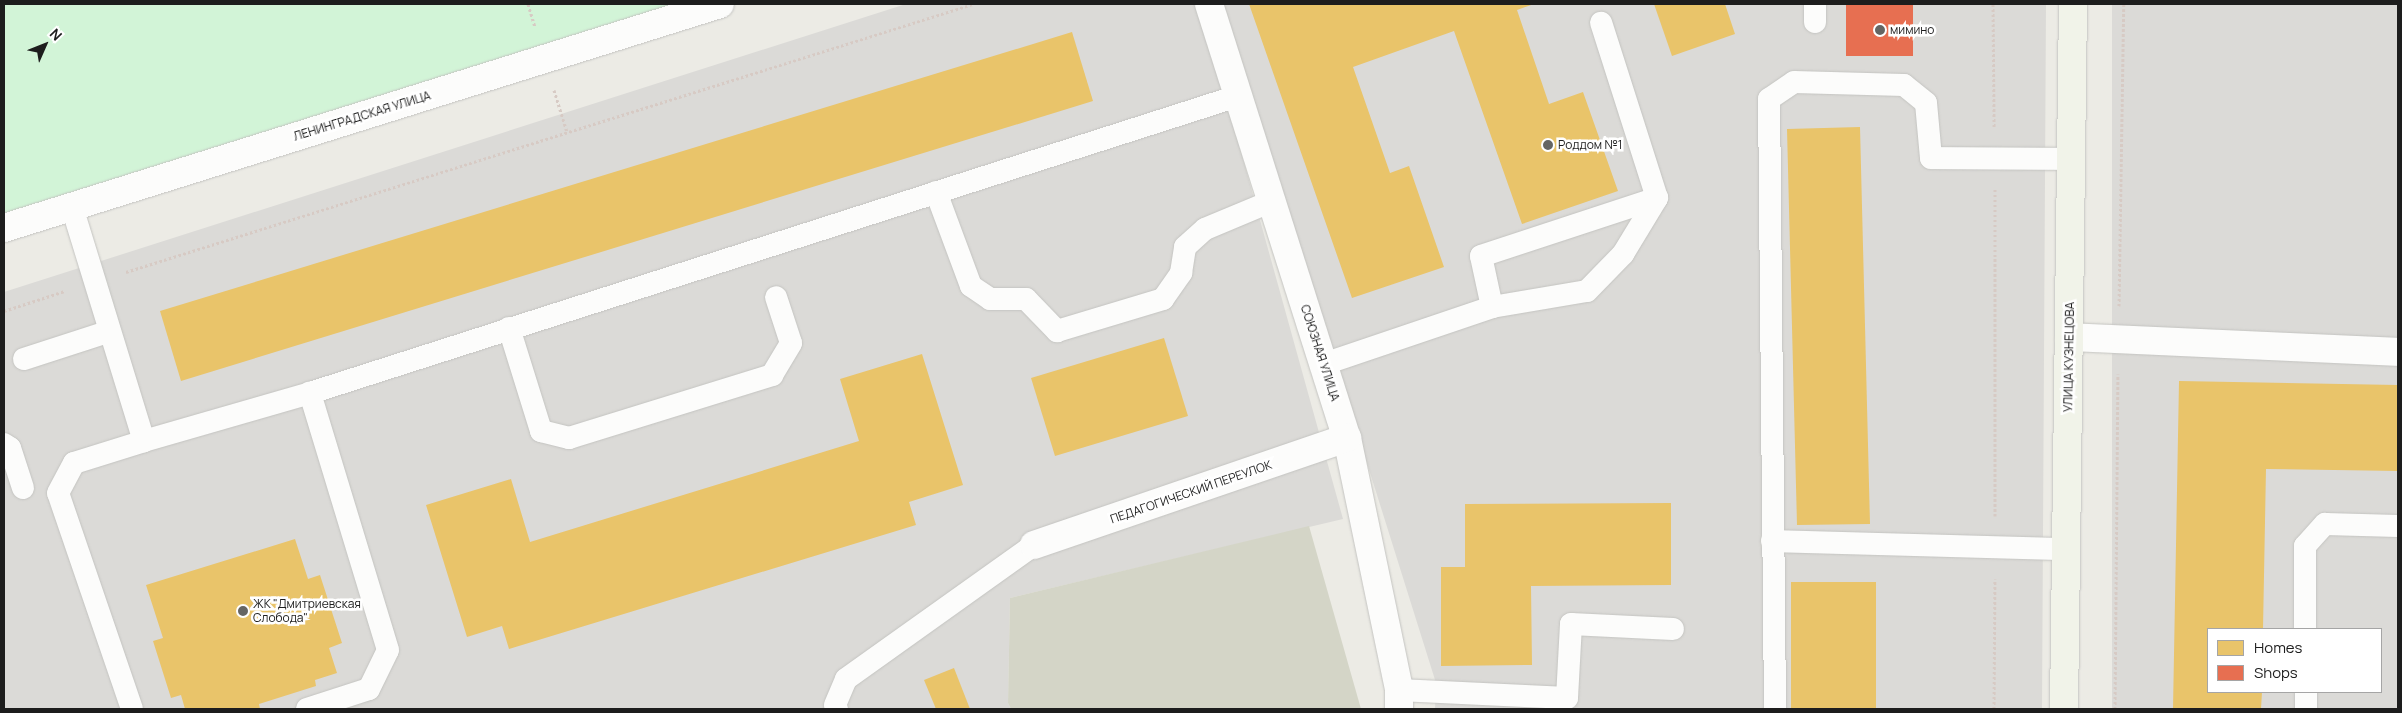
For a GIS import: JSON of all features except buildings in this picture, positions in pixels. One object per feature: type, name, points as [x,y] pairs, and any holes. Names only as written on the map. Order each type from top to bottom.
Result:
[{"type":"main road","name":"УЛИЦА КУЗНЕЦОВА","points":[[2064,709],[2073,4]]},
{"type":"street","name":"ЛЕНИНГРАДСКАЯ УЛИЦА","points":[[4,228],[673,11],[720,4]]},
{"type":"street","name":"СОЮЗНАЯ УЛИЦА","points":[[1208,4],[1347,438],[1399,700]]},
{"type":"street","points":[[2069,337],[2398,352]]},
{"type":"street","name":"ПЕДАГОГИЧЕСКИЙ ПЕРЕУЛОК","points":[[1034,545],[1347,438]]},
{"type":"lane","points":[[1324,364],[1492,307],[1587,290],[1623,254],[1657,198],[1602,23]]},
{"type":"lane","points":[[1775,709],[1768,98],[1794,82],[1904,85],[1926,103],[1931,158],[2071,159]]},
{"type":"lane","points":[[132,709],[58,493],[74,463],[144,440],[310,393],[1238,96]]},
{"type":"lane","points":[[936,192],[971,286],[990,299],[1026,299],[1057,332],[1164,299],[1181,273],[1185,247],[1205,229],[1272,202]]},
{"type":"lane","points":[[1492,307],[1481,256],[1657,198]]},
{"type":"lane","points":[[72,207],[144,440]]},
{"type":"lane","points":[[509,328],[541,431],[570,438],[772,375],[791,343],[776,297]]},
{"type":"lane","points":[[24,359],[110,331]]},
{"type":"lane","points":[[307,709],[369,689],[388,650],[310,393]]},
{"type":"lane","points":[[4,444],[10,448],[23,488]]},
{"type":"lane","points":[[2305,628],[2305,546],[2325,524],[2398,526]]},
{"type":"lane","points":[[1772,541],[2066,549]]},
{"type":"lane","points":[[837,709],[835,705],[846,679],[1034,545]]},
{"type":"lane","points":[[1399,700],[1567,704],[1571,624],[1673,629]]},
{"type":"lane","points":[[2306,693],[2306,709]]},
{"type":"path","points":[[4,311],[973,4]]},
{"type":"path","points":[[1993,4],[1995,158],[1994,709]]},
{"type":"shaded area","points":[[906,4],[1200,4],[1343,519],[1010,598],[1008,703],[1011,709],[4,709],[4,292]]},
{"type":"shaded area","points":[[1223,4],[2046,4],[2042,709],[1435,709],[1436,683]]},
{"type":"shaded area","points":[[2112,4],[2398,4],[2398,709],[2112,709]]},
{"type":"shaded area","points":[[1309,526],[1361,709],[1011,709],[1008,703],[1010,598]]},
{"type":"green space","points":[[4,4],[737,4],[4,231]]},
{"type":"place","name":"мимино","points":[[1880,30]]},
{"type":"place","name":"Роддом №1","points":[[1548,145]]},
{"type":"place","name":"ЖК \"Дмитриевская Слобода\"","points":[[243,611]]}]
